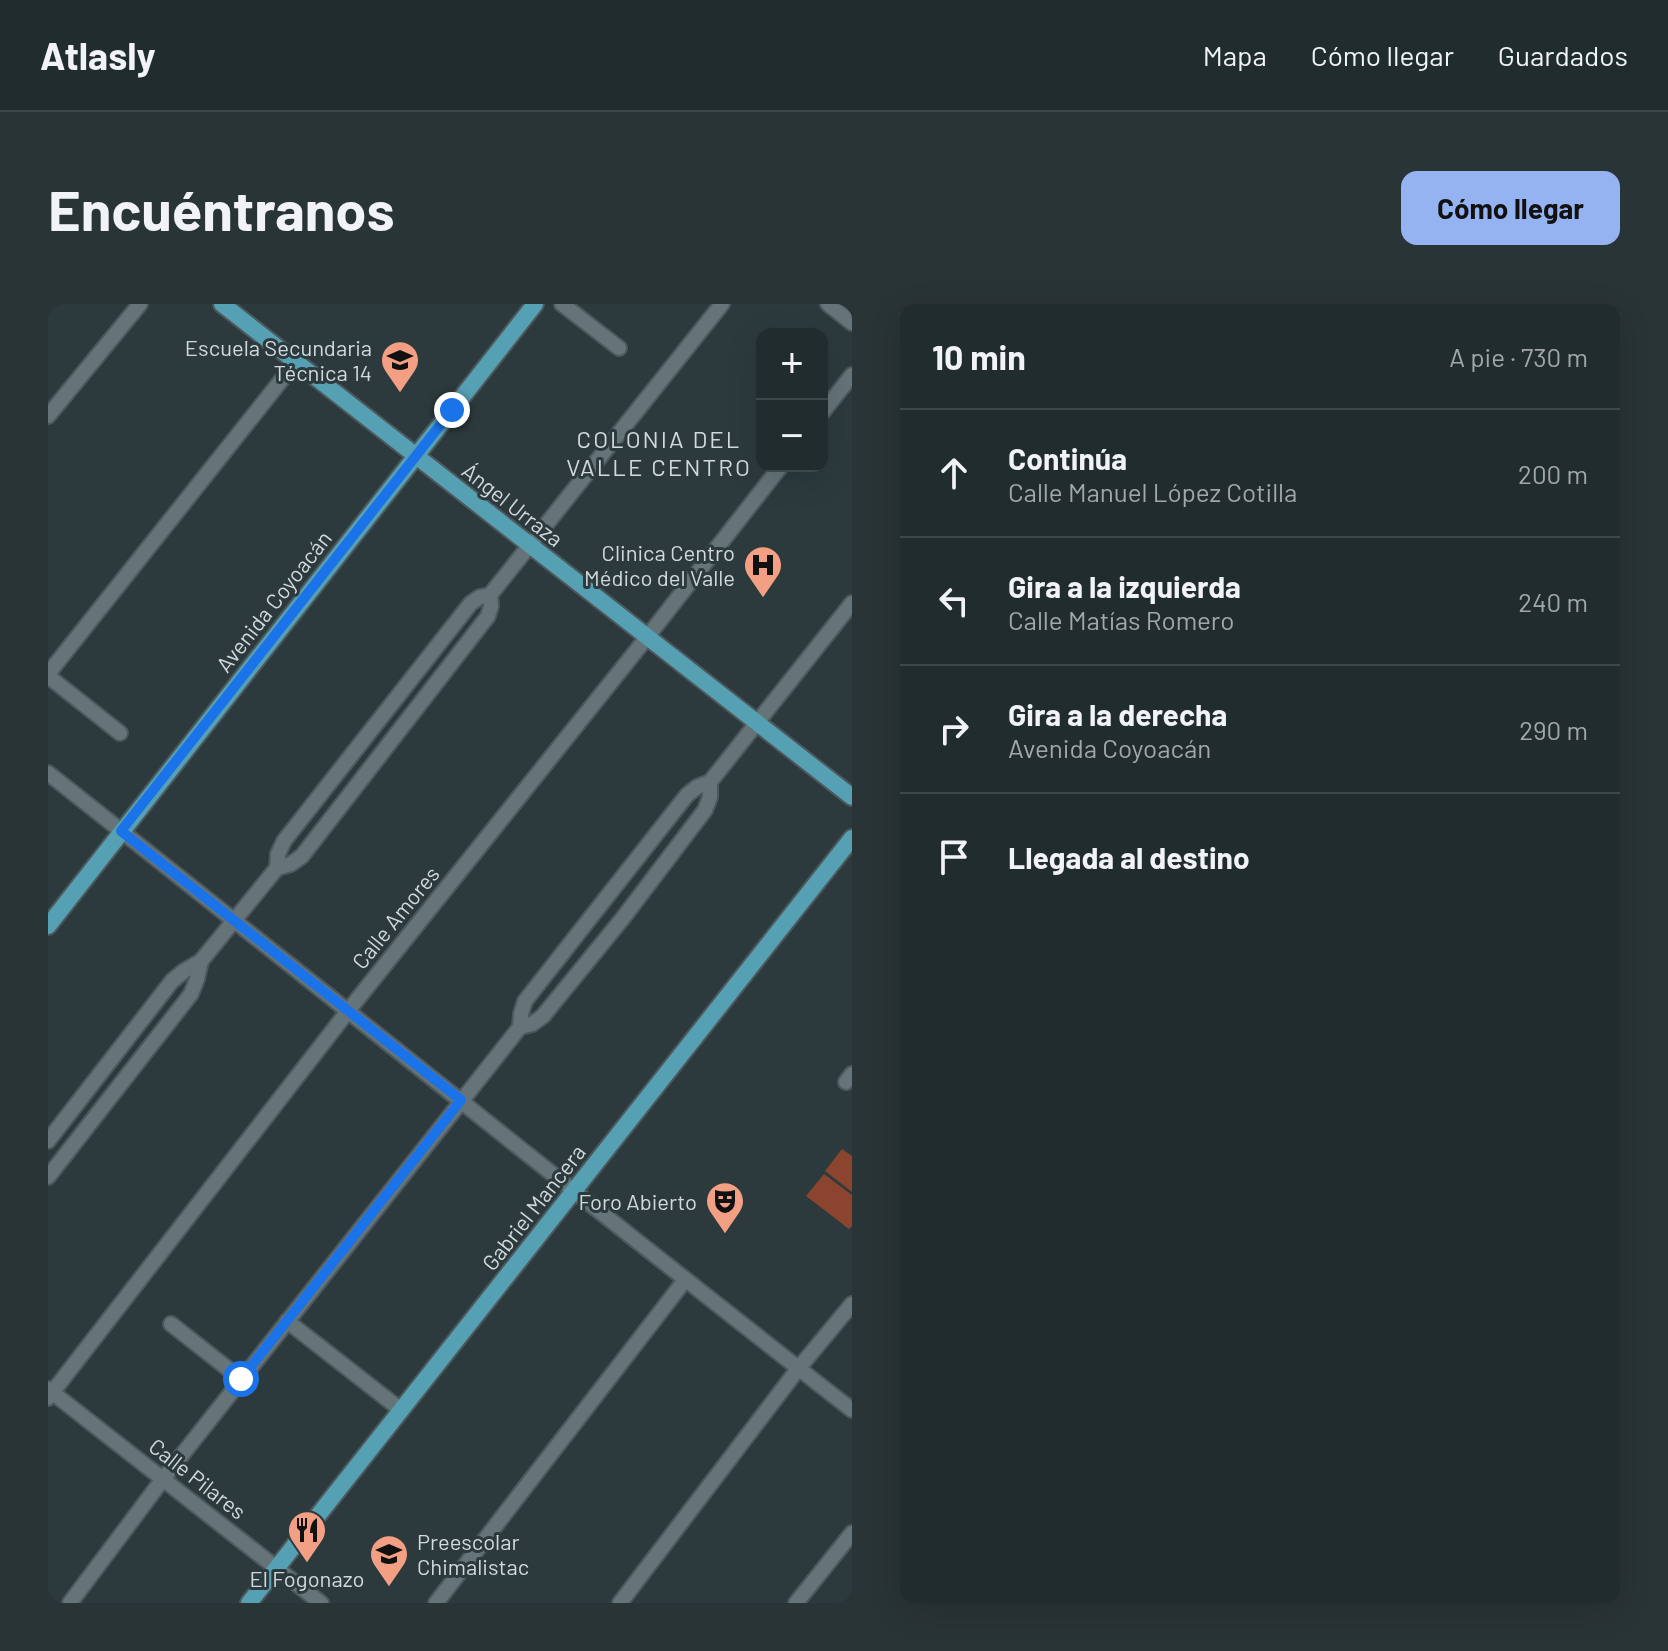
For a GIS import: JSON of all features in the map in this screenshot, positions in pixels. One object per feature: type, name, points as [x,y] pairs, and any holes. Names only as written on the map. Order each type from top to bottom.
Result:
[{"type":"main road","name":"Ángel Urraza","points":[[222,304],[852,797]]},
{"type":"main road","name":"Avenida Coyoacán","points":[[48,926],[535,304]]},
{"type":"main road","name":"Gabriel Mancera","points":[[249,1603],[852,838]]},
{"type":"street","points":[[48,416],[140,304]]},
{"type":"street","points":[[562,304],[619,348]]},
{"type":"street","points":[[277,868],[278,854],[284,841],[471,603],[490,595],[722,304]]},
{"type":"street","points":[[828,304],[852,323]]},
{"type":"street","points":[[120,733],[48,675],[295,363]]},
{"type":"street","points":[[828,405],[852,375]]},
{"type":"street","name":"Calle Amores","points":[[49,1393],[776,472]]},
{"type":"street","points":[[48,1141],[172,981],[201,961],[277,868],[291,864],[302,856],[488,616],[490,595]]},
{"type":"street","points":[[70,1603],[241,1379],[520,1027],[525,1001],[687,795],[710,782],[852,603]]},
{"type":"street","points":[[48,773],[852,1410]]},
{"type":"street","points":[[520,1027],[532,1024],[543,1016],[623,918],[705,810],[710,797],[710,782]]},
{"type":"street","points":[[603,902],[623,918]]},
{"type":"street","points":[[48,1177],[191,994],[201,961]]},
{"type":"street","points":[[143,1017],[162,1031]]},
{"type":"street","points":[[69,1114],[87,1127]]},
{"type":"street","points":[[436,1603],[685,1280]]},
{"type":"street","points":[[620,1603],[798,1369],[852,1304]]},
{"type":"street","points":[[287,1321],[401,1410]]},
{"type":"street","points":[[171,1324],[241,1379]]},
{"type":"street","name":"Calle Pilares","points":[[49,1393],[321,1603]]},
{"type":"street","points":[[796,1603],[852,1533]]},
{"type":"shaded area","points":[[842,1149],[852,1156],[852,1192],[825,1171]]},
{"type":"shaded area","points":[[824,1174],[852,1195],[852,1226],[849,1229],[806,1196]]},
{"type":"place","name":"Escuela Secundaria Técnica 14","points":[[400,394]]},
{"type":"place","name":"Clinica Centro Médico del Valle","points":[[763,599]]},
{"type":"place","name":"Foro Abierto","points":[[725,1235]]},
{"type":"place","name":"El Fogonazo","points":[[307,1564]]},
{"type":"place","name":"Preescolar Chimalistac","points":[[389,1588]]},
{"type":"district","name":"COLONIA DEL VALLE CENTRO","points":[[659,452]]},
{"type":"route","points":[[241,1379],[461,1100],[121,831],[452,410]]}]
